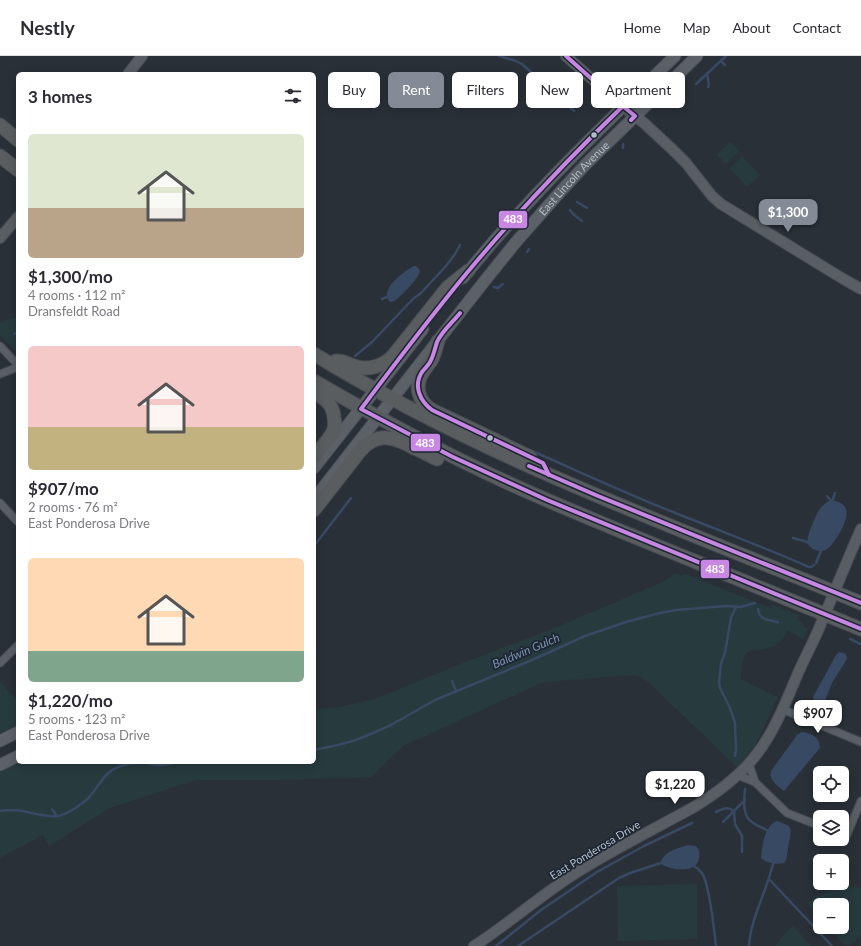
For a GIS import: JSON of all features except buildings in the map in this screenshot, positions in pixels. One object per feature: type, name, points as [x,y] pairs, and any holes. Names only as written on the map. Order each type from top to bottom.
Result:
[{"type":"highway","points":[[0,125],[16,138]]},
{"type":"highway","points":[[0,156],[16,168]]},
{"type":"highway","points":[[326,361],[341,360],[355,367],[364,368],[375,367],[384,363],[393,356],[448,287],[468,272]]},
{"type":"highway","points":[[438,341],[432,360],[419,379],[419,392],[423,403],[432,410],[542,463],[549,475]]},
{"type":"highway","points":[[316,355],[375,390],[478,443],[598,496],[861,603]]},
{"type":"highway","points":[[316,383],[378,418],[503,481],[861,629]]},
{"type":"highway","points":[[316,393],[329,403],[333,410],[335,421],[331,436],[316,455]]},
{"type":"highway","points":[[316,507],[360,451],[367,444],[375,440],[386,438],[397,440],[437,459],[453,457]]},
{"type":"main road","name":"East Lincoln Avenue","points":[[658,72],[675,56]]},
{"type":"main road","name":"East Lincoln Avenue","points":[[316,496],[498,265],[540,216],[587,163],[697,56]]},
{"type":"main road","name":"East Lincoln Avenue","points":[[316,465],[468,272],[536,194],[621,108]]},
{"type":"main road","points":[[0,741],[16,733]]},
{"type":"main road","points":[[0,765],[16,757]]},
{"type":"street","points":[[130,72],[142,56]]},
{"type":"street","points":[[566,56],[591,78]]},
{"type":"street","points":[[625,108],[676,152],[712,196],[724,206],[861,289]]},
{"type":"street","points":[[0,238],[16,219]]},
{"type":"street","points":[[0,346],[16,364]]},
{"type":"street","points":[[0,374],[16,367]]},
{"type":"street","points":[[0,503],[16,520]]},
{"type":"street","name":"East Ponderosa Drive","points":[[474,946],[578,871],[694,807],[720,790],[749,764],[767,739],[782,709],[861,529]]},
{"type":"street","points":[[0,663],[16,648]]},
{"type":"street","points":[[782,709],[861,742]]},
{"type":"street","points":[[749,764],[755,782]]},
{"type":"street","points":[[737,775],[755,782],[784,811],[813,823]]},
{"type":"street","points":[[849,832],[861,801]]},
{"type":"green space","points":[[730,142],[739,151],[726,164],[717,155]]},
{"type":"green space","points":[[742,156],[760,175],[747,187],[730,168]]},
{"type":"green space","points":[[16,317],[16,351],[0,335],[0,323]]},
{"type":"green space","points":[[677,573],[680,576],[685,574],[771,608],[773,605],[798,615],[797,619],[804,627],[808,629],[803,639],[787,630],[785,635],[776,645],[768,648],[750,650],[744,657],[741,679],[778,697],[755,746],[737,767],[648,682],[639,676],[629,675],[546,682],[403,746],[371,777],[279,780],[196,780],[110,808],[49,846],[43,835],[0,858],[0,772],[18,764],[316,764],[316,709],[340,707],[375,699],[455,666],[557,627],[660,583]]},
{"type":"green space","points":[[0,682],[16,699],[16,726],[0,733]]},
{"type":"green space","points":[[697,884],[697,939],[618,941],[617,886]]},
{"type":"green space","points":[[849,886],[861,888],[861,934],[850,945],[843,944],[834,934],[849,934],[849,898],[814,898],[832,890],[849,890]]},
{"type":"green space","points":[[813,899],[813,910],[807,903]]},
{"type":"green space","points":[[793,926],[811,946],[776,946],[785,933]]},
{"type":"water","points":[[416,266],[420,271],[417,278],[398,298],[390,302],[387,297],[387,292],[394,281]]},
{"type":"water","points":[[831,500],[844,505],[847,513],[846,518],[838,537],[834,542],[827,549],[818,551],[813,549],[808,544],[808,537],[819,510],[824,504]]},
{"type":"water","points":[[839,652],[846,654],[847,659],[832,683],[822,708],[815,703],[813,697]]},
{"type":"water","points":[[802,732],[815,737],[819,741],[820,748],[784,791],[771,778],[771,771],[797,735]]},
{"type":"water","points":[[777,821],[789,826],[791,831],[786,860],[784,863],[778,864],[763,860],[761,858],[766,832],[769,827]]},
{"type":"water","points":[[688,845],[696,846],[699,852],[699,860],[695,866],[687,869],[678,869],[661,864],[664,856],[676,849]]},
{"type":"waterway","points":[[499,56],[522,64],[574,111]]},
{"type":"waterway","points":[[696,84],[726,56]]},
{"type":"waterway","points":[[721,61],[725,65]]},
{"type":"waterway","points":[[707,74],[708,87]]},
{"type":"waterway","points":[[577,202],[587,208]]},
{"type":"waterway","points":[[570,210],[582,221]]},
{"type":"waterway","points":[[355,356],[372,342],[413,299],[421,293],[446,266],[460,245]]},
{"type":"waterway","points":[[494,287],[498,288],[503,284]]},
{"type":"waterway","points":[[382,299],[389,296]]},
{"type":"waterway","points":[[530,450],[655,505],[809,567],[814,565]]},
{"type":"waterway","points":[[832,502],[835,493]]},
{"type":"waterway","points":[[827,496],[832,502]]},
{"type":"waterway","points":[[316,543],[351,498]]},
{"type":"waterway","points":[[793,538],[809,543]]},
{"type":"waterway","points":[[816,563],[822,548]]},
{"type":"waterway","name":"Baldwin Gulch","points":[[316,750],[356,740],[391,725],[435,700],[532,660],[585,636],[626,622],[676,610],[726,606],[741,607],[755,603]]},
{"type":"waterway","points":[[735,756],[735,723],[730,708],[720,688],[719,682],[721,664],[725,652],[731,618],[736,607]]},
{"type":"waterway","points":[[758,609],[762,617],[778,622]]},
{"type":"waterway","points":[[850,639],[861,644]]},
{"type":"waterway","points":[[452,681],[456,691]]},
{"type":"waterway","name":"Baldwin Gulch","points":[[0,811],[15,810],[48,816],[62,815],[71,811],[85,801],[107,774],[115,768],[128,764]]},
{"type":"waterway","name":"Baldwin Gulch","points":[[152,764],[168,764]]},
{"type":"waterway","points":[[745,789],[744,807],[747,816],[758,826],[769,831]]},
{"type":"waterway","points":[[723,822],[745,800]]},
{"type":"waterway","points":[[716,812],[727,808],[734,811],[735,824],[742,836],[742,852]]},
{"type":"waterway","name":"Baldwin Gulch","points":[[52,809],[57,816]]},
{"type":"waterway","points":[[496,946],[541,910],[597,872],[644,846],[692,823]]},
{"type":"waterway","points":[[749,946],[750,935],[756,913],[774,860]]},
{"type":"waterway","points":[[518,946],[619,878],[664,862]]},
{"type":"waterway","points":[[692,865],[702,873],[705,879],[711,908],[716,946]]},
{"type":"waterway","points":[[769,879],[832,946]]},
{"type":"transit line","name":"483","points":[[566,56],[635,116],[631,120]]},
{"type":"transit line","name":"483","points":[[621,108],[545,185],[489,247],[429,320],[361,409],[453,457],[547,500],[861,629]]},
{"type":"transit line","name":"483","points":[[460,313],[439,338],[430,362],[419,377],[418,388],[421,398],[432,410],[543,463],[549,475]]},
{"type":"transit line","name":"483","points":[[529,466],[598,496],[861,603]]}]
